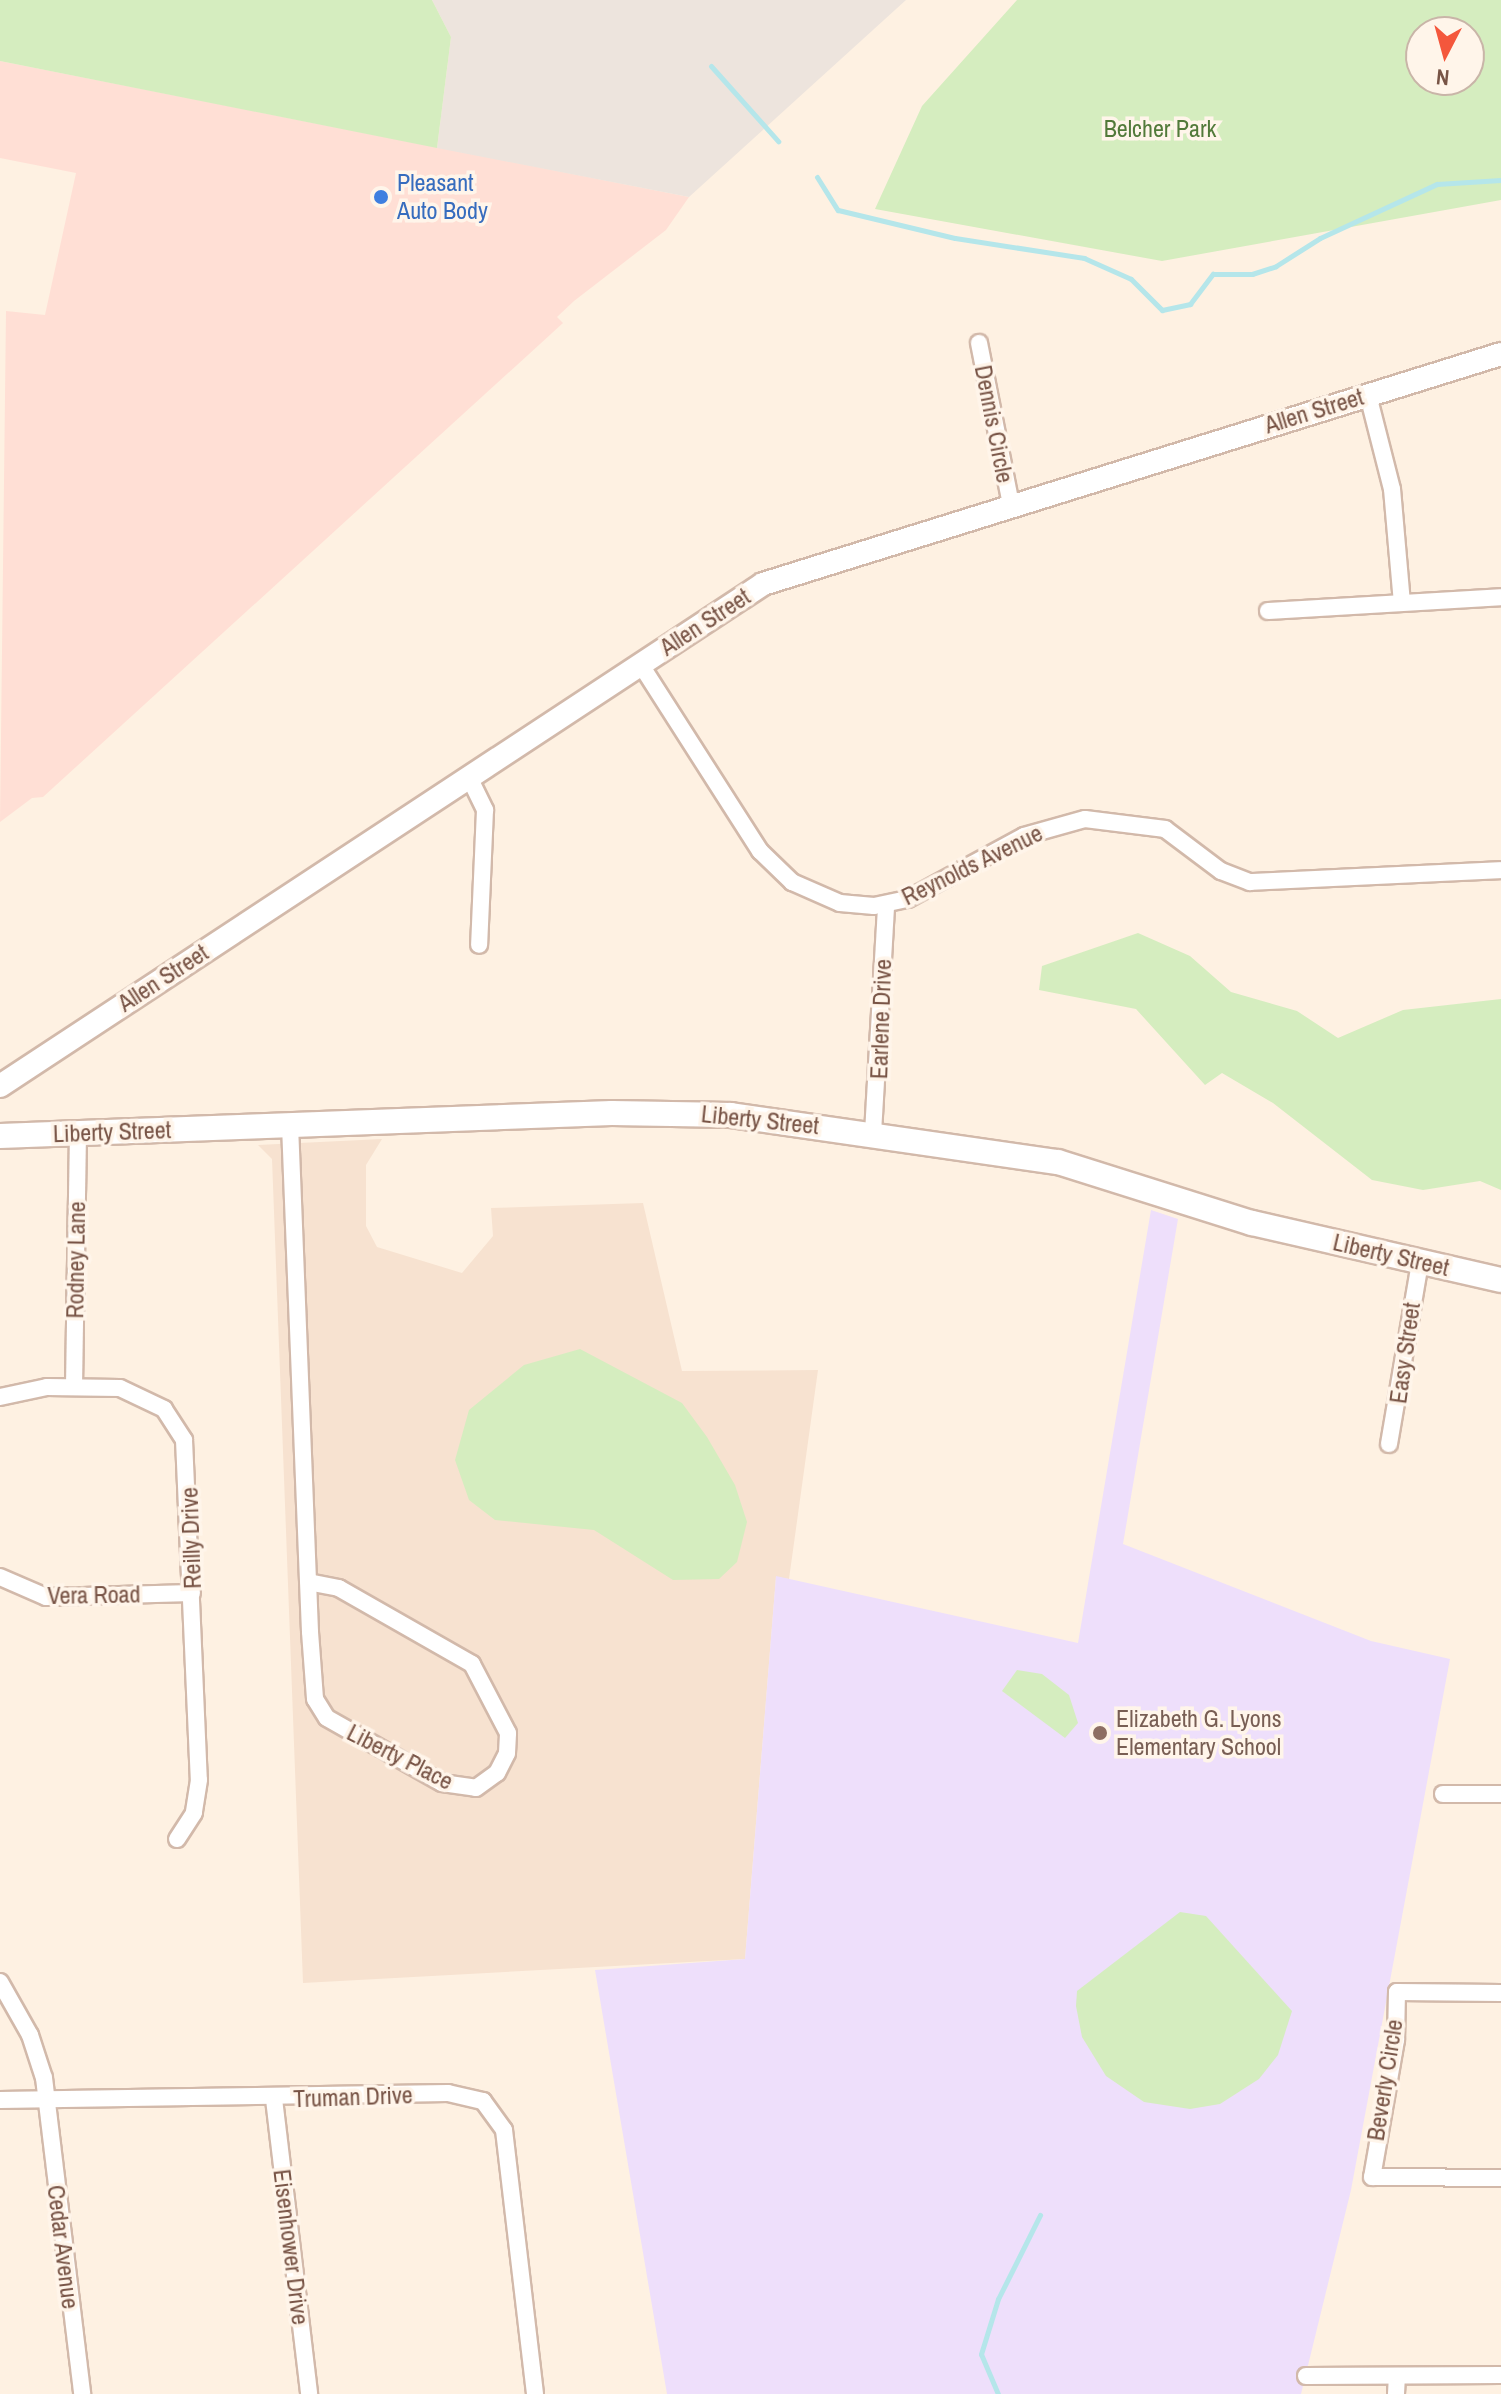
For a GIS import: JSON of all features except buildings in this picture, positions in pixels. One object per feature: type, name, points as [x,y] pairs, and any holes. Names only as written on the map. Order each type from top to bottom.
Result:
[{"type":"main road","name":"Liberty Street","points":[[0,1136],[650,1112],[873,1133],[1058,1162],[1252,1223],[1501,1280]]},
{"type":"street","name":"Dennis Circle","points":[[979,343],[1011,504]]},
{"type":"street","name":"Allen Street","points":[[0,1086],[776,578],[1501,354]]},
{"type":"street","points":[[1368,395],[1392,489],[1402,603]]},
{"type":"street","points":[[1268,611],[1501,597]]},
{"type":"street","name":"Reynolds Avenue","points":[[641,665],[744,829],[780,872],[828,899],[886,905],[919,894],[1035,831],[1085,819],[1165,829],[1221,871],[1250,882],[1501,870]]},
{"type":"street","points":[[469,777],[485,810],[479,945]]},
{"type":"street","name":"Earlene Drive","points":[[873,1133],[886,905]]},
{"type":"street","name":"Liberty Place","points":[[290,1125],[309,1582],[314,1690],[322,1714],[451,1787],[476,1788],[497,1773],[507,1753],[508,1733],[472,1664],[339,1588],[309,1582]]},
{"type":"street","name":"Rodney Lane","points":[[74,1387],[78,1134]]},
{"type":"street","name":"Easy Street","points":[[1389,1444],[1420,1262]]},
{"type":"street","name":"Reilly Drive","points":[[0,1397],[74,1387],[143,1395],[179,1428],[188,1464],[199,1791],[194,1813],[177,1839]]},
{"type":"street","name":"Vera Road","points":[[0,1577],[46,1597],[192,1593]]},
{"type":"street","points":[[1443,1794],[1501,1794]]},
{"type":"street","points":[[0,1982],[35,2046],[46,2100]]},
{"type":"street","name":"Beverly Circle","points":[[1501,1993],[1397,1992],[1396,2040],[1372,2177],[1501,2178]]},
{"type":"street","name":"Truman Drive","points":[[0,2100],[274,2099],[457,2093],[490,2106],[505,2140],[535,2394]]},
{"type":"street","name":"Eisenhower Drive","points":[[274,2099],[309,2394]]},
{"type":"street","name":"Cedar Avenue","points":[[46,2100],[82,2394]]},
{"type":"street","points":[[1306,2376],[1501,2375]]},
{"type":"street","points":[[1396,2394],[1397,2376]]},
{"type":"shaded area","points":[[432,0],[906,0],[689,197],[437,148],[451,37]]},
{"type":"shaded area","points":[[0,61],[689,197],[666,230],[574,301],[557,317],[563,323],[43,797],[32,798],[0,822],[6,311],[45,315],[76,173],[0,158]]},
{"type":"shaded area","points":[[382,1139],[366,1165],[366,1226],[377,1247],[462,1273],[493,1236],[491,1208],[643,1203],[682,1371],[818,1370],[789,1579],[776,1577],[745,1959],[303,1983],[272,1159],[258,1145]]},
{"type":"shaded area","name":"Elizabeth G. Lyons Elementary School","points":[[1151,1210],[1178,1219],[1123,1544],[1371,1641],[1450,1659],[1351,2190],[1301,2394],[667,2394],[595,1970],[745,1959],[776,1576],[1078,1643]]},
{"type":"green space","points":[[0,0],[432,0],[451,37],[437,148],[0,61]]},
{"type":"green space","name":"Belcher Park","points":[[1017,0],[1501,0],[1501,200],[1162,261],[875,209],[922,106]]},
{"type":"green space","points":[[1138,933],[1190,956],[1231,992],[1297,1011],[1338,1038],[1403,1010],[1501,999],[1501,1190],[1480,1181],[1423,1190],[1372,1180],[1273,1103],[1222,1073],[1205,1085],[1136,1009],[1039,990],[1042,966]]},
{"type":"green space","points":[[580,1349],[682,1403],[707,1437],[735,1485],[747,1522],[737,1562],[719,1579],[673,1580],[594,1530],[495,1520],[469,1500],[455,1460],[469,1410],[524,1365]]},
{"type":"green space","points":[[1017,1670],[1042,1674],[1069,1695],[1078,1723],[1065,1738],[1002,1691]]},
{"type":"green space","points":[[1180,1912],[1206,1916],[1292,2011],[1278,2055],[1259,2079],[1220,2104],[1190,2109],[1144,2102],[1106,2076],[1082,2037],[1076,2006],[1077,1991]]},
{"type":"waterway","points":[[711,66],[778,141]]},
{"type":"waterway","points":[[817,177],[838,210],[955,238],[1084,258],[1131,279],[1162,310],[1190,304],[1213,274],[1252,274],[1276,266],[1320,238],[1437,184],[1501,180]]},
{"type":"waterway","points":[[998,2394],[981,2354],[998,2299],[1040,2215]]},
{"type":"place","name":"Pleasant Auto Body","points":[[381,197]]},
{"type":"place","name":"Elizabeth G. Lyons Elementary School","points":[[1100,1733]]}]
